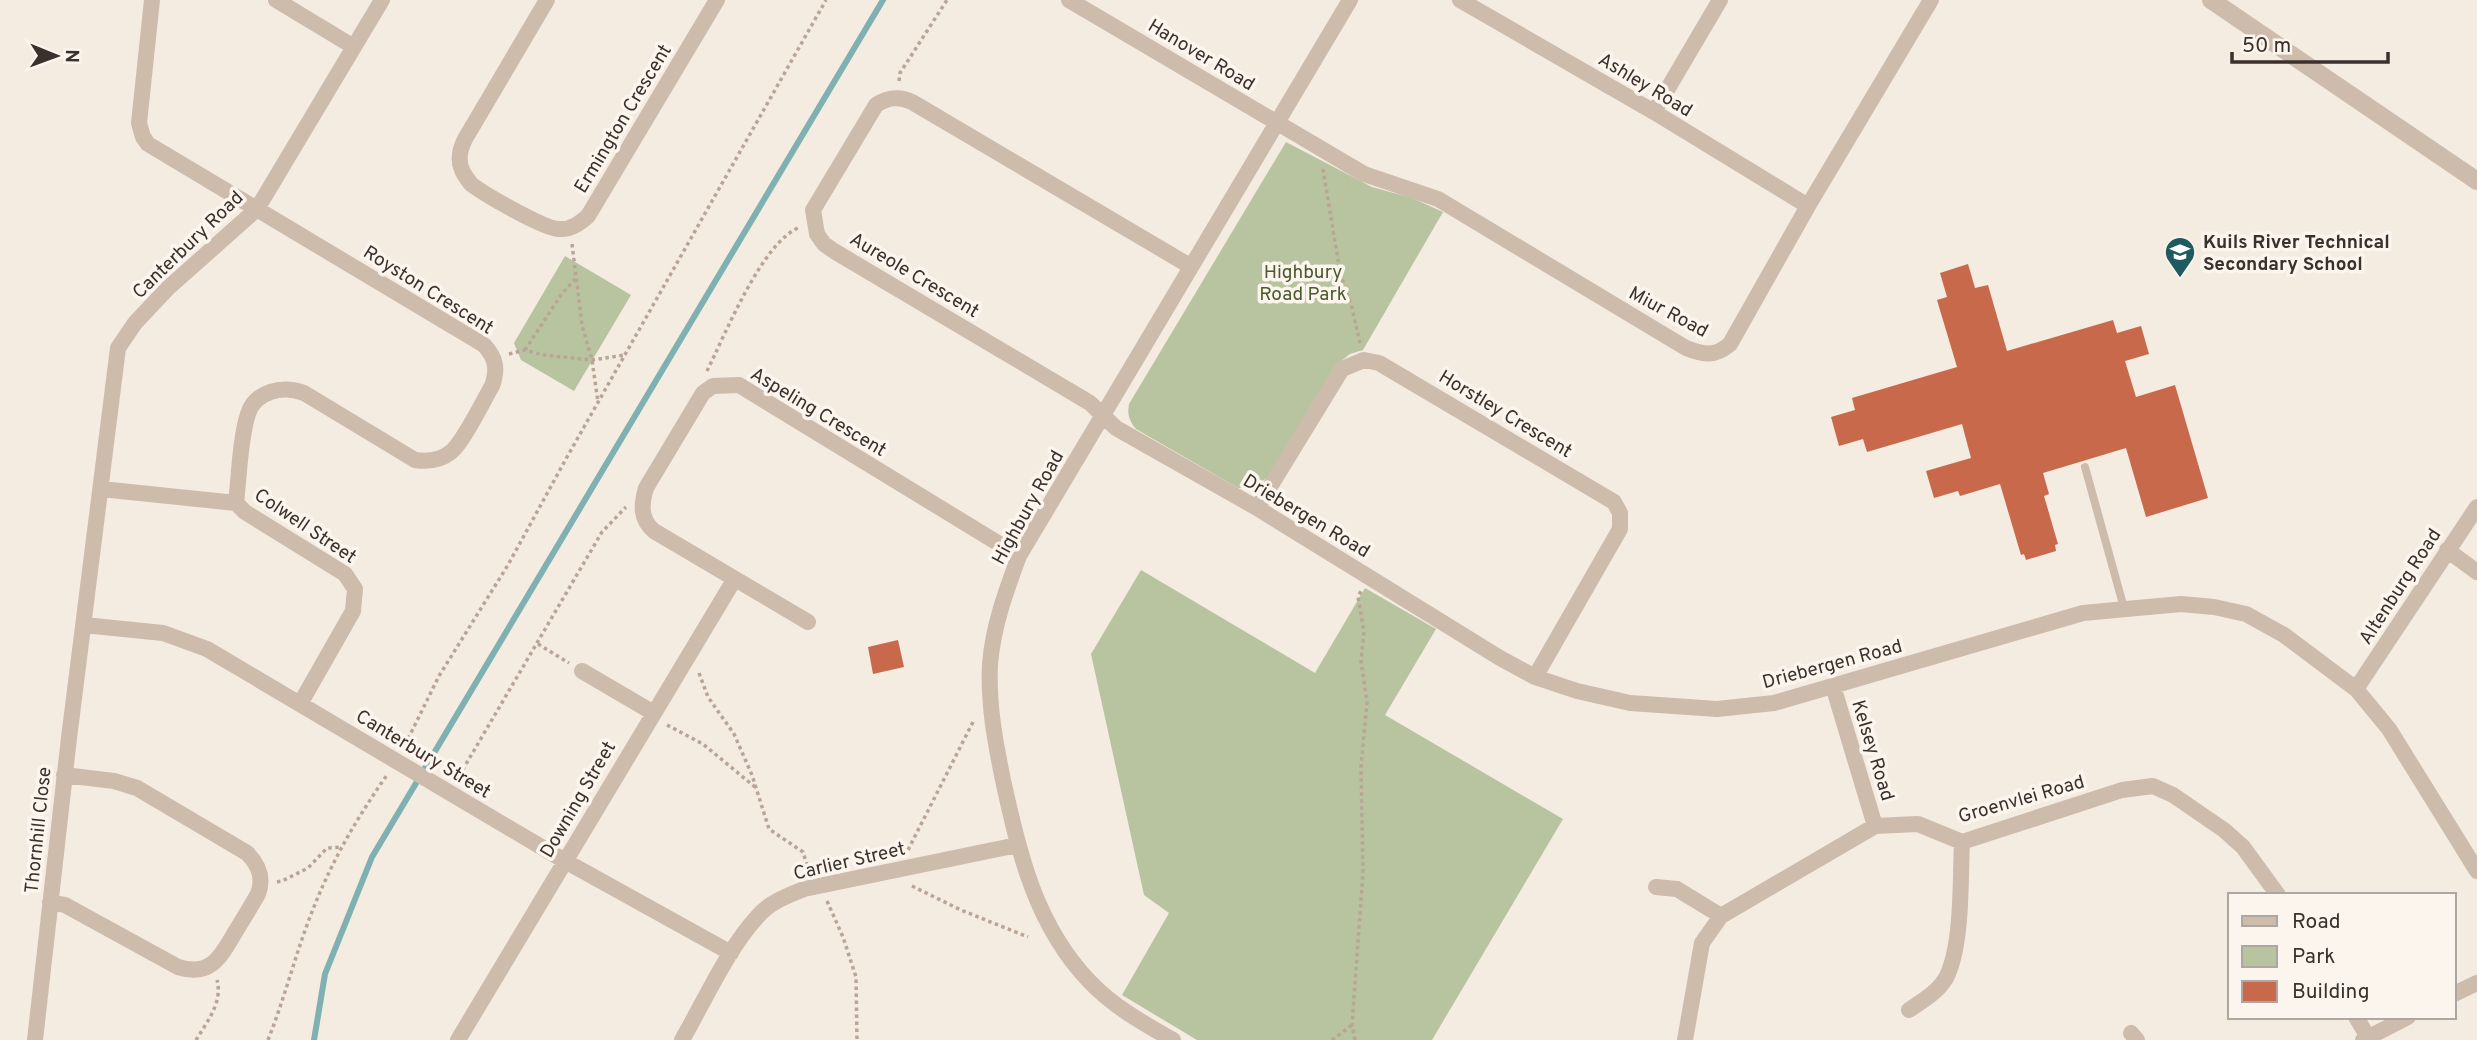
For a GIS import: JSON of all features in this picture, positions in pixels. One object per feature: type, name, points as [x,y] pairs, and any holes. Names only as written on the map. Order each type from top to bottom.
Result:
[{"type":"street","name":"Royston Crescent","points":[[152,0],[139,123],[143,137],[155,150],[484,345],[493,355],[496,375],[492,386],[453,450],[431,461],[415,460],[295,389],[276,390],[261,397],[247,415],[236,503]]},
{"type":"street","points":[[276,0],[354,47]]},
{"type":"street","name":"Canterbury Road","points":[[83,625],[118,348],[135,323],[168,288],[257,209],[382,0]]},
{"type":"street","points":[[547,0],[465,139],[460,162],[471,183],[541,224],[559,229],[569,228]]},
{"type":"street","name":"Ermington Crescent","points":[[569,228],[588,216],[717,0]]},
{"type":"street","name":"Hanover Road","points":[[1069,0],[1277,123]]},
{"type":"street","name":"Highbury Road","points":[[1173,1040],[1118,1008],[1090,982],[1062,948],[1041,911],[1017,845],[993,733],[990,662],[997,622],[1019,556],[1350,0]]},
{"type":"street","name":"Ashley Road","points":[[1460,0],[1654,112],[1808,206]]},
{"type":"street","points":[[1654,112],[1720,0]]},
{"type":"street","name":"Miur Road","points":[[1277,123],[1364,174],[1438,199],[1686,348],[1702,354],[1721,351],[1730,344],[1808,206],[1931,0]]},
{"type":"street","points":[[2211,0],[2477,181]]},
{"type":"street","points":[[814,222],[813,210],[876,106],[898,97],[912,102],[1190,266]]},
{"type":"street","name":"Aureole Crescent","points":[[814,222],[817,234],[824,244],[834,251],[1090,402],[1104,416]]},
{"type":"street","points":[[1256,508],[1342,369],[1364,360]]},
{"type":"street","name":"Horstley Crescent","points":[[1364,360],[1379,363],[1614,502],[1620,513],[1620,529],[1535,677]]},
{"type":"street","name":"Aspeling Crescent","points":[[703,393],[713,386],[739,385],[1019,556]]},
{"type":"street","points":[[703,393],[646,488],[642,504],[644,518],[654,531],[808,622]]},
{"type":"street","name":"Driebergen Road","points":[[1104,416],[1116,428],[1256,508],[1535,677],[1577,691],[1630,703],[1705,708],[1774,703],[2083,613],[2181,604],[2246,614],[2284,635],[2356,689],[2389,729],[2477,871]]},
{"type":"street","name":"Colwell Street","points":[[101,489],[236,503],[245,512],[345,574],[355,589],[356,604],[300,704]]},
{"type":"street","name":"Altenburg Road","points":[[2356,689],[2477,507]]},
{"type":"street","points":[[2447,550],[2477,572]]},
{"type":"street","name":"Downing Street","points":[[458,1040],[734,580]]},
{"type":"street","name":"Canterbury Street","points":[[83,625],[148,631],[179,637],[207,649],[565,861],[731,953]]},
{"type":"street","name":"Thornhill Close","points":[[35,1040],[83,625]]},
{"type":"street","points":[[582,671],[653,712]]},
{"type":"street","name":"Kelsey Road","points":[[1833,686],[1875,826]]},
{"type":"street","points":[[50,902],[65,905],[178,967],[195,971],[212,965],[221,956],[253,902],[261,883],[258,868],[247,853],[136,788],[114,781],[64,775]]},
{"type":"street","name":"Groenvlei Road","points":[[1685,1040],[1702,943],[1721,916],[1875,826],[1918,824],[1962,842],[2122,790],[2153,786],[2173,795],[2224,830],[2243,847],[2276,893]]},
{"type":"street","points":[[1909,1010],[1935,992],[1946,978],[1950,966],[1957,938],[1962,842]]},
{"type":"street","name":"Carlier Street","points":[[682,1040],[731,953],[758,915],[779,899],[814,887],[1017,845]]},
{"type":"street","points":[[1656,887],[1677,889],[1721,916]]},
{"type":"street","points":[[2456,994],[2477,983]]},
{"type":"street","points":[[2357,1019],[2365,1039],[2405,1019]]},
{"type":"lane","points":[[2085,467],[2124,608]]},
{"type":"path","points":[[268,1040],[316,903],[356,821],[403,765],[439,676],[508,565],[827,0]]},
{"type":"path","points":[[898,97],[900,73],[947,0]]},
{"type":"path","points":[[1323,150],[1323,178],[1340,272],[1352,308],[1364,360]]},
{"type":"path","points":[[703,393],[704,376],[763,261],[790,231],[814,222]]},
{"type":"path","points":[[569,228],[582,325],[592,360],[598,402]]},
{"type":"path","points":[[525,350],[561,295],[577,277]]},
{"type":"path","points":[[493,355],[525,350],[542,355],[592,360],[625,355]]},
{"type":"path","points":[[450,793],[602,532],[625,508],[642,504]]},
{"type":"path","points":[[1355,1040],[1352,1025],[1363,873],[1361,767],[1367,702],[1361,661],[1364,632],[1358,597],[1368,576]]},
{"type":"path","points":[[538,644],[582,671]]},
{"type":"path","points":[[691,652],[708,697],[734,734],[769,829],[803,852],[814,887],[830,904],[856,977],[857,1040]]},
{"type":"path","points":[[990,692],[899,869],[906,883],[961,910],[1028,937]]},
{"type":"path","points":[[653,712],[665,724],[703,744],[756,789]]},
{"type":"path","points":[[261,883],[282,881],[308,868],[327,848],[343,846]]},
{"type":"path","points":[[196,1040],[214,1011],[220,990],[212,965]]},
{"type":"path","points":[[1332,1040],[1352,1025]]},
{"type":"green space","name":"Highbury Road Park","points":[[1286,142],[1372,187],[1412,198],[1443,212],[1363,350],[1350,354],[1336,365],[1267,478],[1251,488],[1238,488],[1136,429],[1129,417],[1128,408]]},
{"type":"green space","points":[[565,256],[631,295],[574,391],[521,360],[514,343]]},
{"type":"green space","points":[[1141,570],[1315,673],[1365,588],[1436,629],[1385,715],[1563,819],[1432,1040],[1197,1040],[1122,995],[1169,913],[1144,895],[1091,654]]},
{"type":"building","points":[[1968,264],[1975,288],[1988,285],[2007,351],[2113,320],[2117,333],[2141,326],[2149,354],[2125,361],[2136,397],[2175,385],[2208,498],[2146,517],[2126,448],[2043,473],[2049,494],[2044,496],[2058,544],[2055,545],[2056,551],[2026,560],[2024,554],[2021,555],[2000,484],[1960,496],[1958,491],[1934,498],[1926,471],[1971,458],[1962,424],[1867,452],[1863,439],[1839,446],[1831,417],[1855,410],[1852,398],[1957,367],[1937,300],[1947,297],[1940,273]]},
{"type":"building","points":[[898,640],[904,667],[873,674],[868,647]]},
{"type":"waterway","points":[[314,1040],[325,974],[372,857],[883,0]]},
{"type":"place","name":"Kuils River Technical Secondary School","points":[[2180,279]]}]
